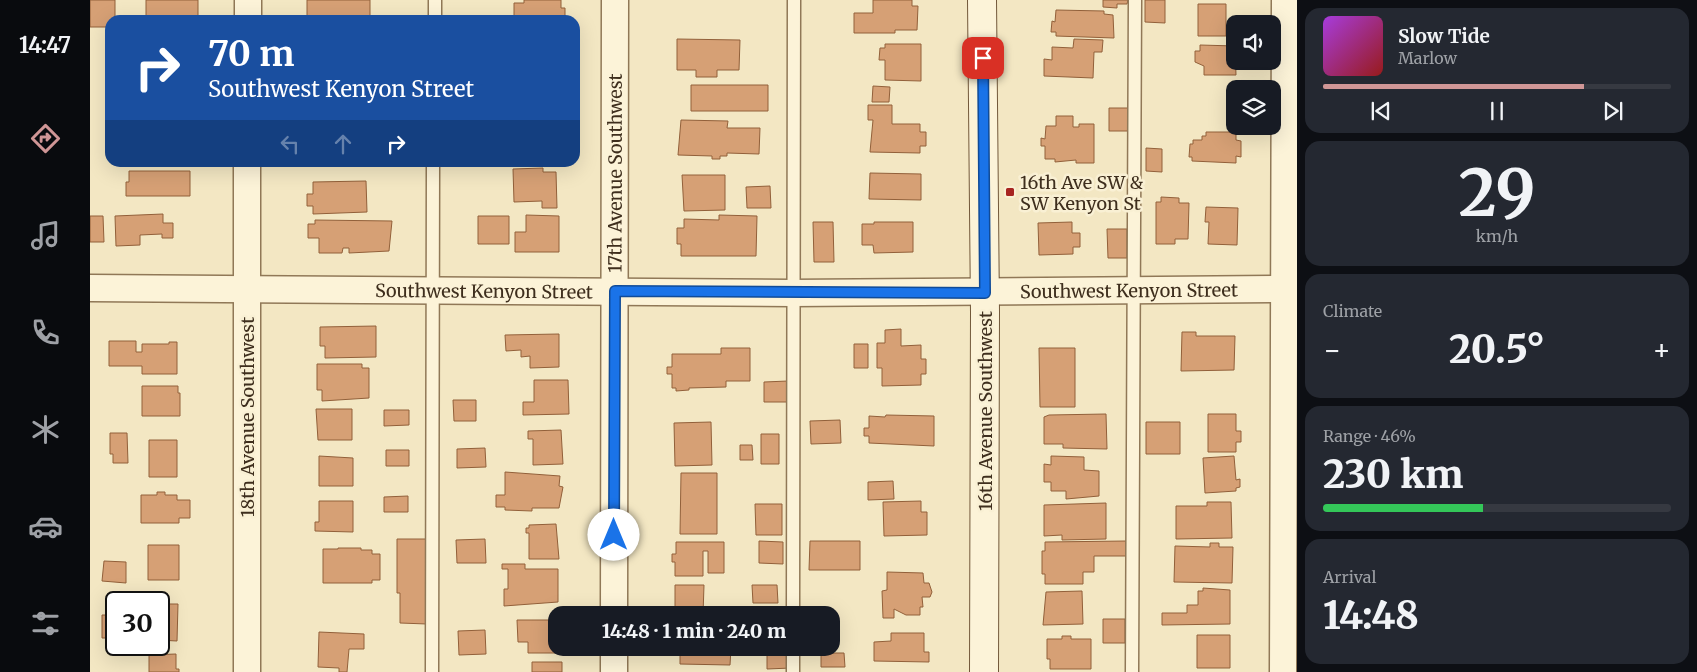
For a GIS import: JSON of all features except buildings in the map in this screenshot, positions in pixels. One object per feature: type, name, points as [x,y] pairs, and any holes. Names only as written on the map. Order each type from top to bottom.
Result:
[{"type":"street","points":[[248,0],[248,15]]},
{"type":"street","name":"17th Avenue Southwest","points":[[614,606],[615,0]]},
{"type":"street","name":"16th Avenue Southwest","points":[[982,0],[985,293],[984,672]]},
{"type":"street","points":[[1283,672],[1291,289],[1286,0]]},
{"type":"street","name":"18th Avenue Southwest","points":[[247,167],[247,672]]},
{"type":"street","name":"Southwest Kenyon Street","points":[[90,288],[792,293],[985,293],[1291,289]]},
{"type":"street","points":[[614,656],[614,672]]},
{"type":"lane","points":[[435,0],[435,15]]},
{"type":"lane","points":[[792,606],[794,0]]},
{"type":"lane","points":[[1132,672],[1136,0]]},
{"type":"lane","points":[[432,672],[433,167]]},
{"type":"lane","points":[[793,656],[793,672]]},
{"type":"place","name":"16th Ave SW & SW Kenyon St","points":[[1010,192]]},
{"type":"route","points":[[614,535],[615,291],[985,293],[983,58]]}]
